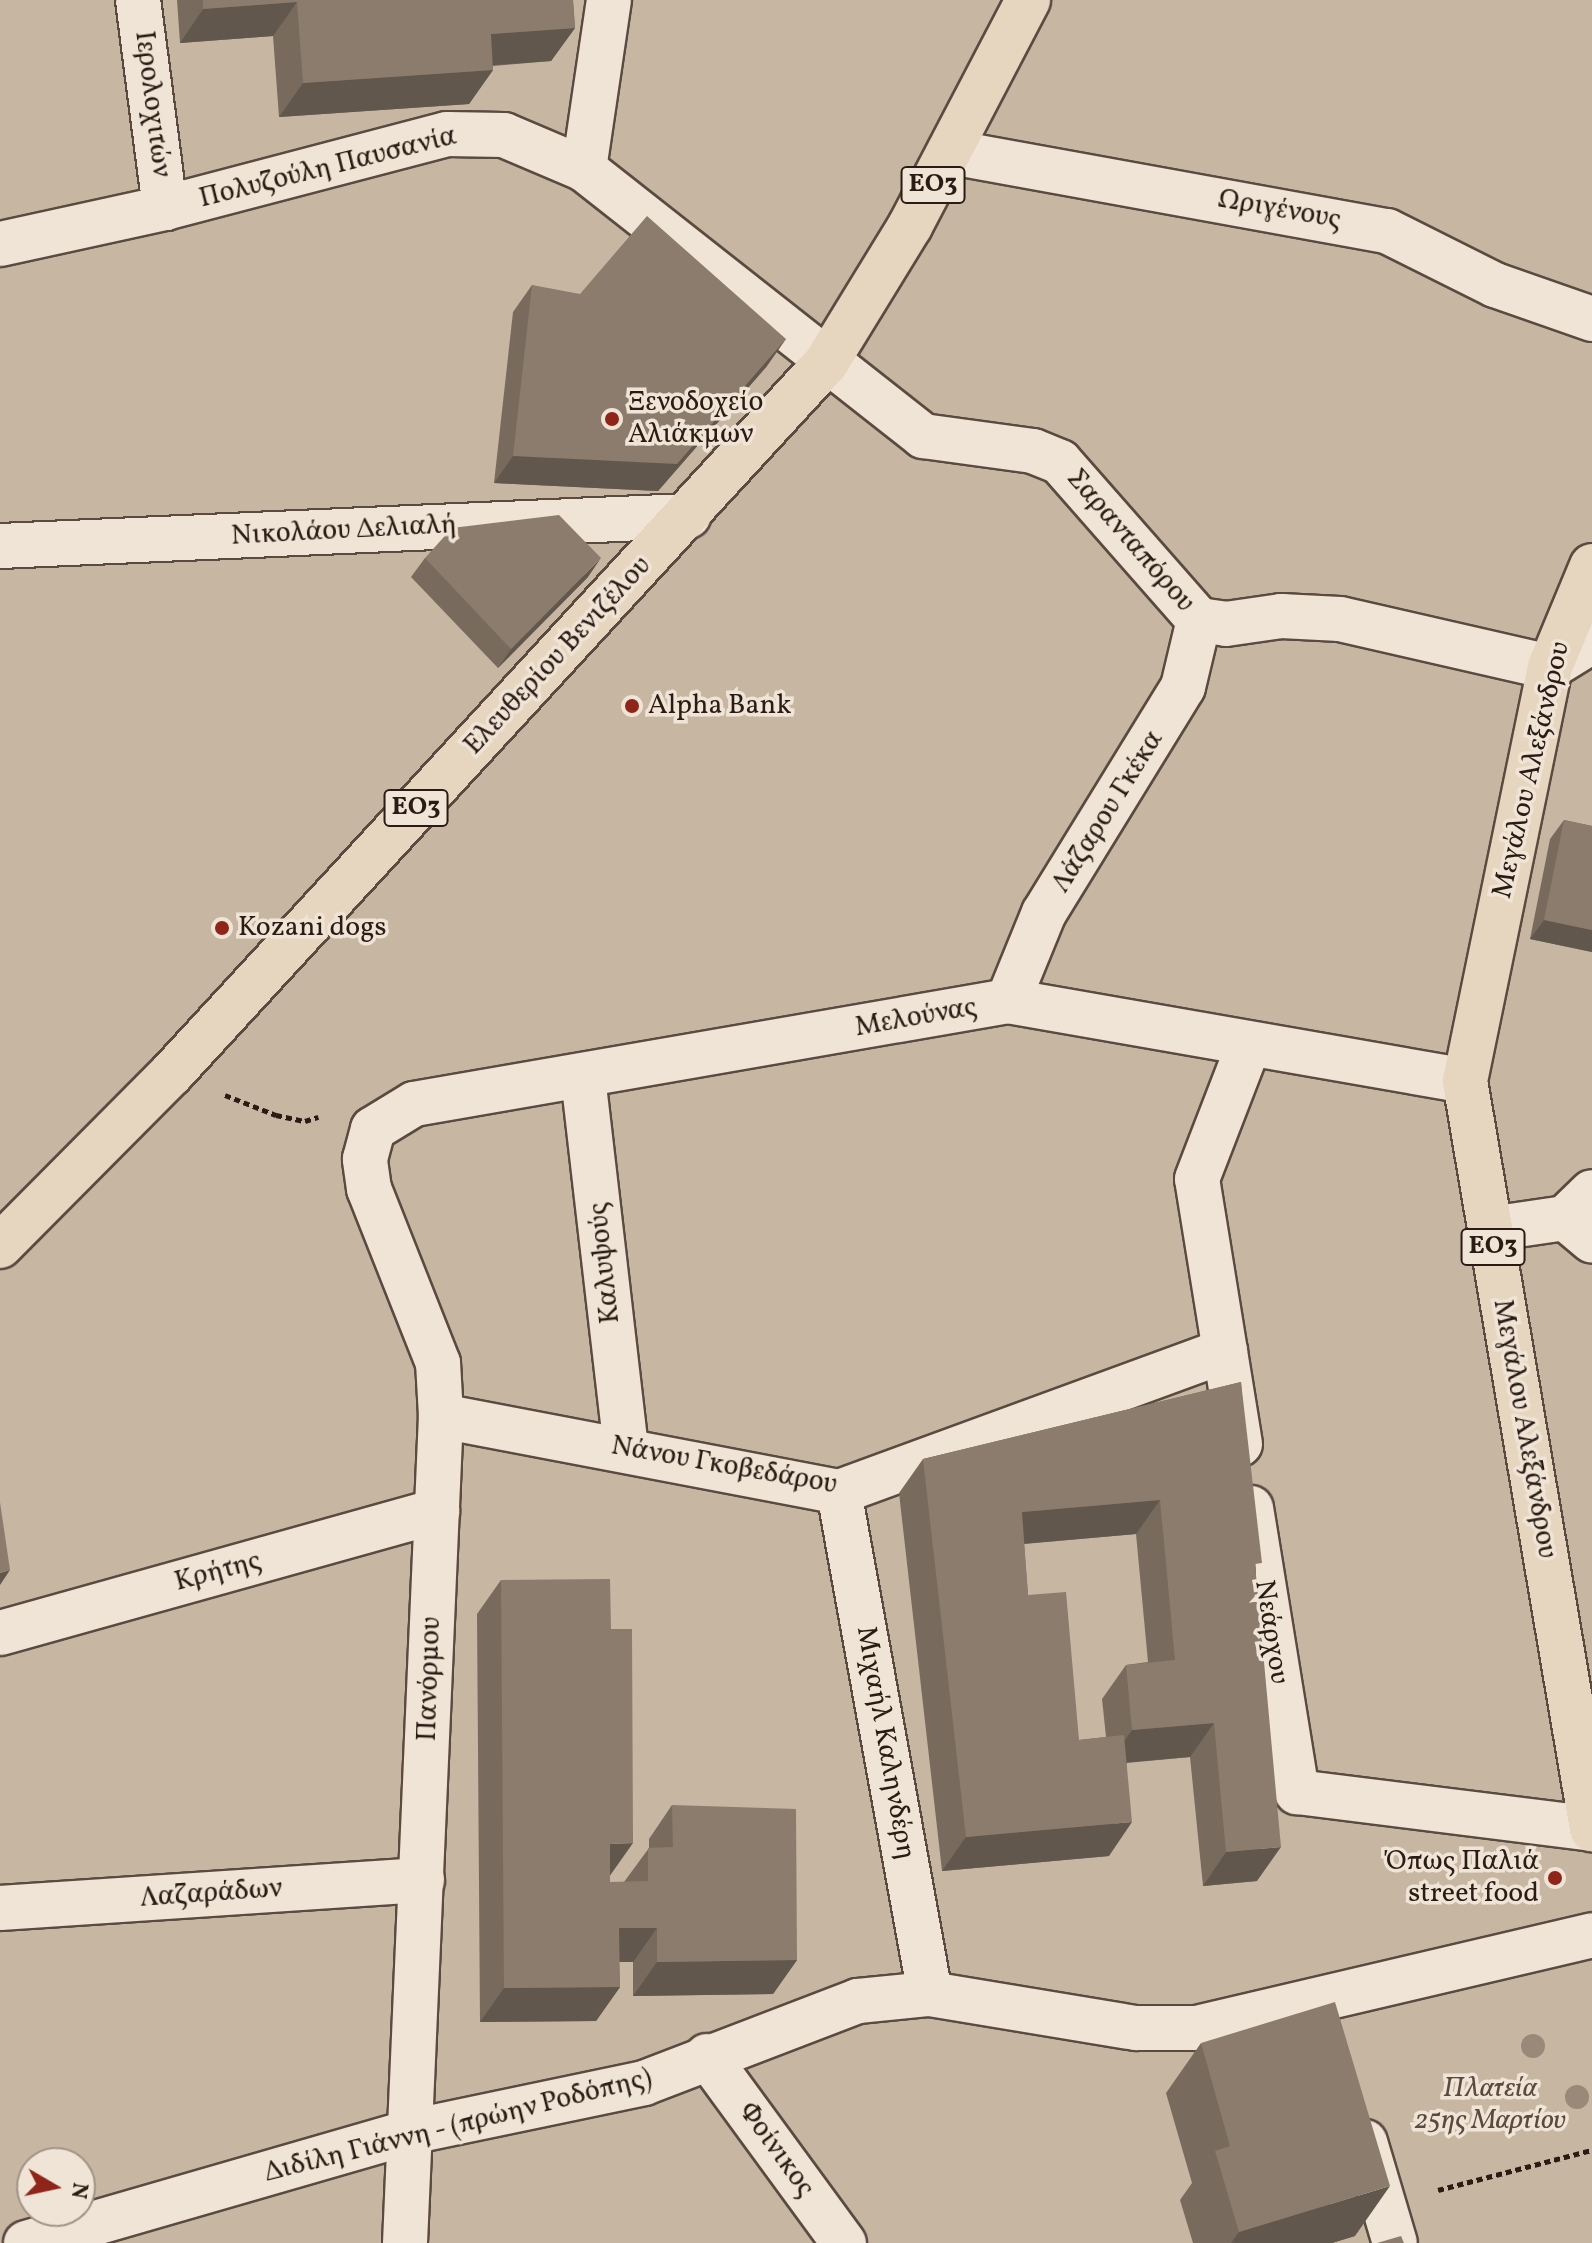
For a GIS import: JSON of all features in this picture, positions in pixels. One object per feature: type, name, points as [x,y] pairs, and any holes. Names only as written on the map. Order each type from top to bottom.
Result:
[{"type":"main road","name":"Ελευθερίου Βενιζέλου","points":[[0,1246],[171,1074],[826,363],[951,152],[1028,0]]},
{"type":"main road","name":"Μεγάλου Αλεξάνδρου","points":[[1592,566],[1550,667],[1465,1081],[1592,1829]]},
{"type":"street","name":"Ιερολοχιτών","points":[[138,0],[165,208]]},
{"type":"street","points":[[584,169],[609,0]]},
{"type":"street","name":"Πολυζούλη Παυσανία","points":[[0,244],[165,208],[447,134],[504,135],[584,169],[826,363]]},
{"type":"street","name":"Ωριγένους","points":[[951,152],[1387,231],[1495,285],[1592,319]]},
{"type":"street","name":"Σαρανταπόρου","points":[[826,363],[923,436],[1033,451],[1060,462],[1199,620],[1226,624],[1281,616],[1340,619],[1550,667]]},
{"type":"street","name":"Νικολάου Δελιαλή","points":[[0,546],[688,516]]},
{"type":"street","name":"Λάζαρου Γκέκα","points":[[1008,1001],[1044,913],[1183,687],[1199,620]]},
{"type":"street","points":[[1550,667],[1592,641]]},
{"type":"street","name":"Μελούνας","points":[[373,1129],[414,1104],[1008,1001],[1465,1081]]},
{"type":"street","name":"Νεάρχου","points":[[1249,1044],[1197,1179],[1297,1792],[1592,1829]]},
{"type":"street","name":"Καλυψούς","points":[[583,1077],[626,1450]]},
{"type":"street","name":"Πανόρμου","points":[[373,1129],[365,1159],[369,1189],[438,1363],[441,1416],[405,2243]]},
{"type":"street","points":[[1490,1229],[1583,1217]]},
{"type":"street","name":"Νάνου Γκοβεδάρου","points":[[441,1416],[839,1492],[1225,1351]]},
{"type":"street","name":"Μιχαήλ Καληνδέρη","points":[[839,1492],[930,1994]]},
{"type":"street","name":"Κρήτης","points":[[0,1633],[437,1511]]},
{"type":"street","name":"Λαζαράδων","points":[[0,1908],[422,1880]]},
{"type":"street","name":"Διδίλη Γιάννη - (πρώην Ροδόπης)","points":[[26,2243],[410,2132],[644,2083],[707,2056],[858,2001],[930,1994],[1136,2028],[1197,2028],[1592,1935]]},
{"type":"street","points":[[1324,1998],[1336,2042]]},
{"type":"street","name":"Φοίνικος","points":[[707,2056],[844,2243]]},
{"type":"street","points":[[1353,2101],[1389,2224]]},
{"type":"path","points":[[171,1074],[276,1115],[305,1121],[329,1114]]},
{"type":"path","points":[[1389,2224],[1592,2150]]},
{"type":"green space","name":"Πλατεία 25ης Μαρτίου","points":[[0,0],[1592,0],[1592,2243],[0,2243]]},
{"type":"building","points":[[203,0],[573,0],[575,28],[491,34],[493,70],[303,83],[297,2],[203,9]]},
{"type":"building","name":"Ξενοδοχείο Αλιάκμων","points":[[647,216],[786,339],[677,464],[513,456],[532,285],[580,294]]},
{"type":"building","points":[[559,515],[601,558],[511,649],[425,558],[452,528]]},
{"type":"building","points":[[1564,820],[1592,826],[1592,930],[1544,920]]},
{"type":"building","points":[[1241,1382],[1262,1563],[1255,1564],[1281,1847],[1226,1852],[1214,1723],[1132,1730],[1126,1665],[1175,1660],[1160,1500],[1022,1512],[1028,1595],[1066,1592],[1079,1740],[1124,1735],[1132,1822],[966,1837],[923,1459]]},
{"type":"building","points":[[0,1502],[10,1570],[0,1573]]},
{"type":"building","points":[[610,1579],[611,1629],[632,1629],[633,1843],[610,1844],[610,1882],[648,1881],[648,1848],[673,1847],[672,1805],[796,1809],[797,1960],[657,1962],[657,1928],[619,1928],[620,1987],[504,1988],[501,1580]]},
{"type":"building","points":[[1335,2002],[1390,2186],[1239,2232],[1215,2151],[1230,2146],[1201,2043]]},
{"type":"building","points":[[1401,2236],[1404,2243],[1377,2243]]},
{"type":"place","name":"Ξενοδοχείο Αλιάκμων","points":[[612,419]]},
{"type":"place","name":"Alpha Bank","points":[[632,706]]},
{"type":"place","name":"Kozani dogs","points":[[222,928]]},
{"type":"place","name":"Όπως Παλιά street food","points":[[1555,1878]]}]
